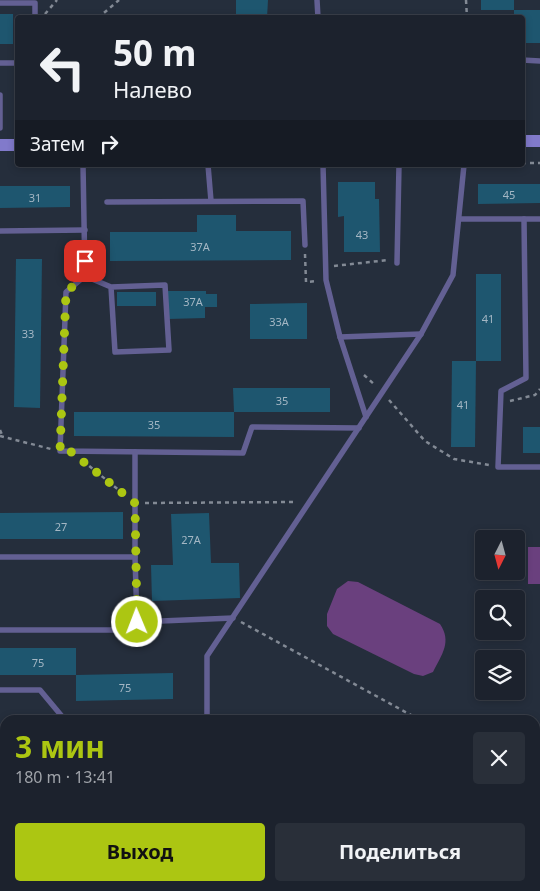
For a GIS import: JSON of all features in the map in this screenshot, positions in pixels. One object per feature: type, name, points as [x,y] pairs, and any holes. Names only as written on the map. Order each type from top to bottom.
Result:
[{"type":"street","points":[[525,141],[540,141]]},
{"type":"street","points":[[0,145],[15,145]]},
{"type":"lane","points":[[317,0],[318,15]]},
{"type":"lane","points":[[0,3],[35,4],[35,15]]},
{"type":"lane","points":[[525,60],[540,60]]},
{"type":"lane","points":[[0,63],[15,63]]},
{"type":"lane","points":[[0,95],[0,128]]},
{"type":"lane","points":[[82,167],[85,276],[66,292],[60,451],[243,453],[252,427],[359,428]]},
{"type":"lane","points":[[208,167],[211,201]]},
{"type":"lane","points":[[322,167],[326,280],[340,337],[350,363],[366,418]]},
{"type":"lane","points":[[397,261],[399,167]]},
{"type":"lane","points":[[207,715],[206,656],[421,334],[453,275],[464,167]]},
{"type":"lane","points":[[107,202],[303,201],[305,245]]},
{"type":"lane","points":[[459,219],[540,219]]},
{"type":"lane","points":[[524,219],[526,378],[501,391],[498,467],[540,467]]},
{"type":"lane","points":[[0,231],[85,230]]},
{"type":"lane","points":[[85,276],[111,287],[165,285],[169,350],[115,352],[111,287]]},
{"type":"lane","points":[[340,337],[421,334]]},
{"type":"lane","points":[[135,452],[137,622]]},
{"type":"lane","points":[[0,557],[135,557]]},
{"type":"lane","points":[[0,630],[124,630],[137,622],[233,618]]},
{"type":"lane","points":[[0,690],[40,690],[61,715]]},
{"type":"path","points":[[44,15],[57,0]]},
{"type":"path","points":[[102,15],[119,0]]},
{"type":"path","points":[[466,0],[467,15]]},
{"type":"path","points":[[525,163],[540,163]]},
{"type":"path","points":[[305,245],[306,282],[326,280]]},
{"type":"path","points":[[326,266],[397,261]]},
{"type":"path","points":[[350,363],[383,392],[425,441],[454,460],[498,467]]},
{"type":"path","points":[[501,403],[535,395],[540,389]]},
{"type":"path","points":[[0,430],[2,437],[60,451]]},
{"type":"path","points":[[70,451],[135,503],[310,502]]},
{"type":"path","points":[[233,618],[411,715]]},
{"type":"shaded area","points":[[528,547],[540,547],[540,584],[528,584]]},
{"type":"shaded area","points":[[348,581],[358,582],[440,624],[444,630],[445,642],[442,654],[433,672],[423,676],[414,674],[333,634],[327,626],[327,614],[337,589]]},
{"type":"building","points":[[236,0],[268,0],[267,15],[236,15]]},
{"type":"building","points":[[481,0],[514,0],[514,10],[481,10]]},
{"type":"building","points":[[514,10],[540,10],[540,43],[525,43],[525,15],[514,15]]},
{"type":"building","points":[[0,14],[13,14],[13,44],[0,44]]},
{"type":"building","points":[[338,182],[375,182],[375,199],[379,199],[380,252],[344,252],[344,216],[338,217]]},
{"type":"building","points":[[478,184],[540,184],[540,203],[478,204]]},
{"type":"building","points":[[0,186],[70,186],[70,207],[0,208]]},
{"type":"building","points":[[197,215],[236,215],[236,231],[291,231],[291,260],[110,261],[110,232],[197,232]]},
{"type":"building","points":[[16,259],[42,259],[40,408],[14,407]]},
{"type":"building","points":[[476,274],[501,274],[501,361],[476,361]]},
{"type":"building","points":[[167,291],[206,291],[206,294],[217,294],[217,307],[205,307],[205,318],[168,319]]},
{"type":"building","points":[[117,292],[156,292],[156,306],[117,306]]},
{"type":"building","points":[[307,303],[307,339],[250,339],[250,304]]},
{"type":"building","points":[[452,361],[476,361],[475,447],[451,447]]},
{"type":"building","points":[[233,388],[330,388],[330,412],[234,412]]},
{"type":"building","points":[[74,412],[234,412],[234,437],[74,436]]},
{"type":"building","points":[[523,427],[540,427],[540,453],[523,453]]},
{"type":"building","points":[[123,512],[123,539],[0,539],[0,513]]},
{"type":"building","points":[[209,513],[211,563],[239,563],[240,598],[152,601],[151,565],[173,565],[171,514]]},
{"type":"building","points":[[0,648],[76,648],[76,675],[0,675]]},
{"type":"building","points":[[173,673],[173,699],[76,701],[76,675]]},
{"type":"route","points":[[85,261],[85,276],[66,292],[60,451],[70,451],[135,503],[137,622]]}]
